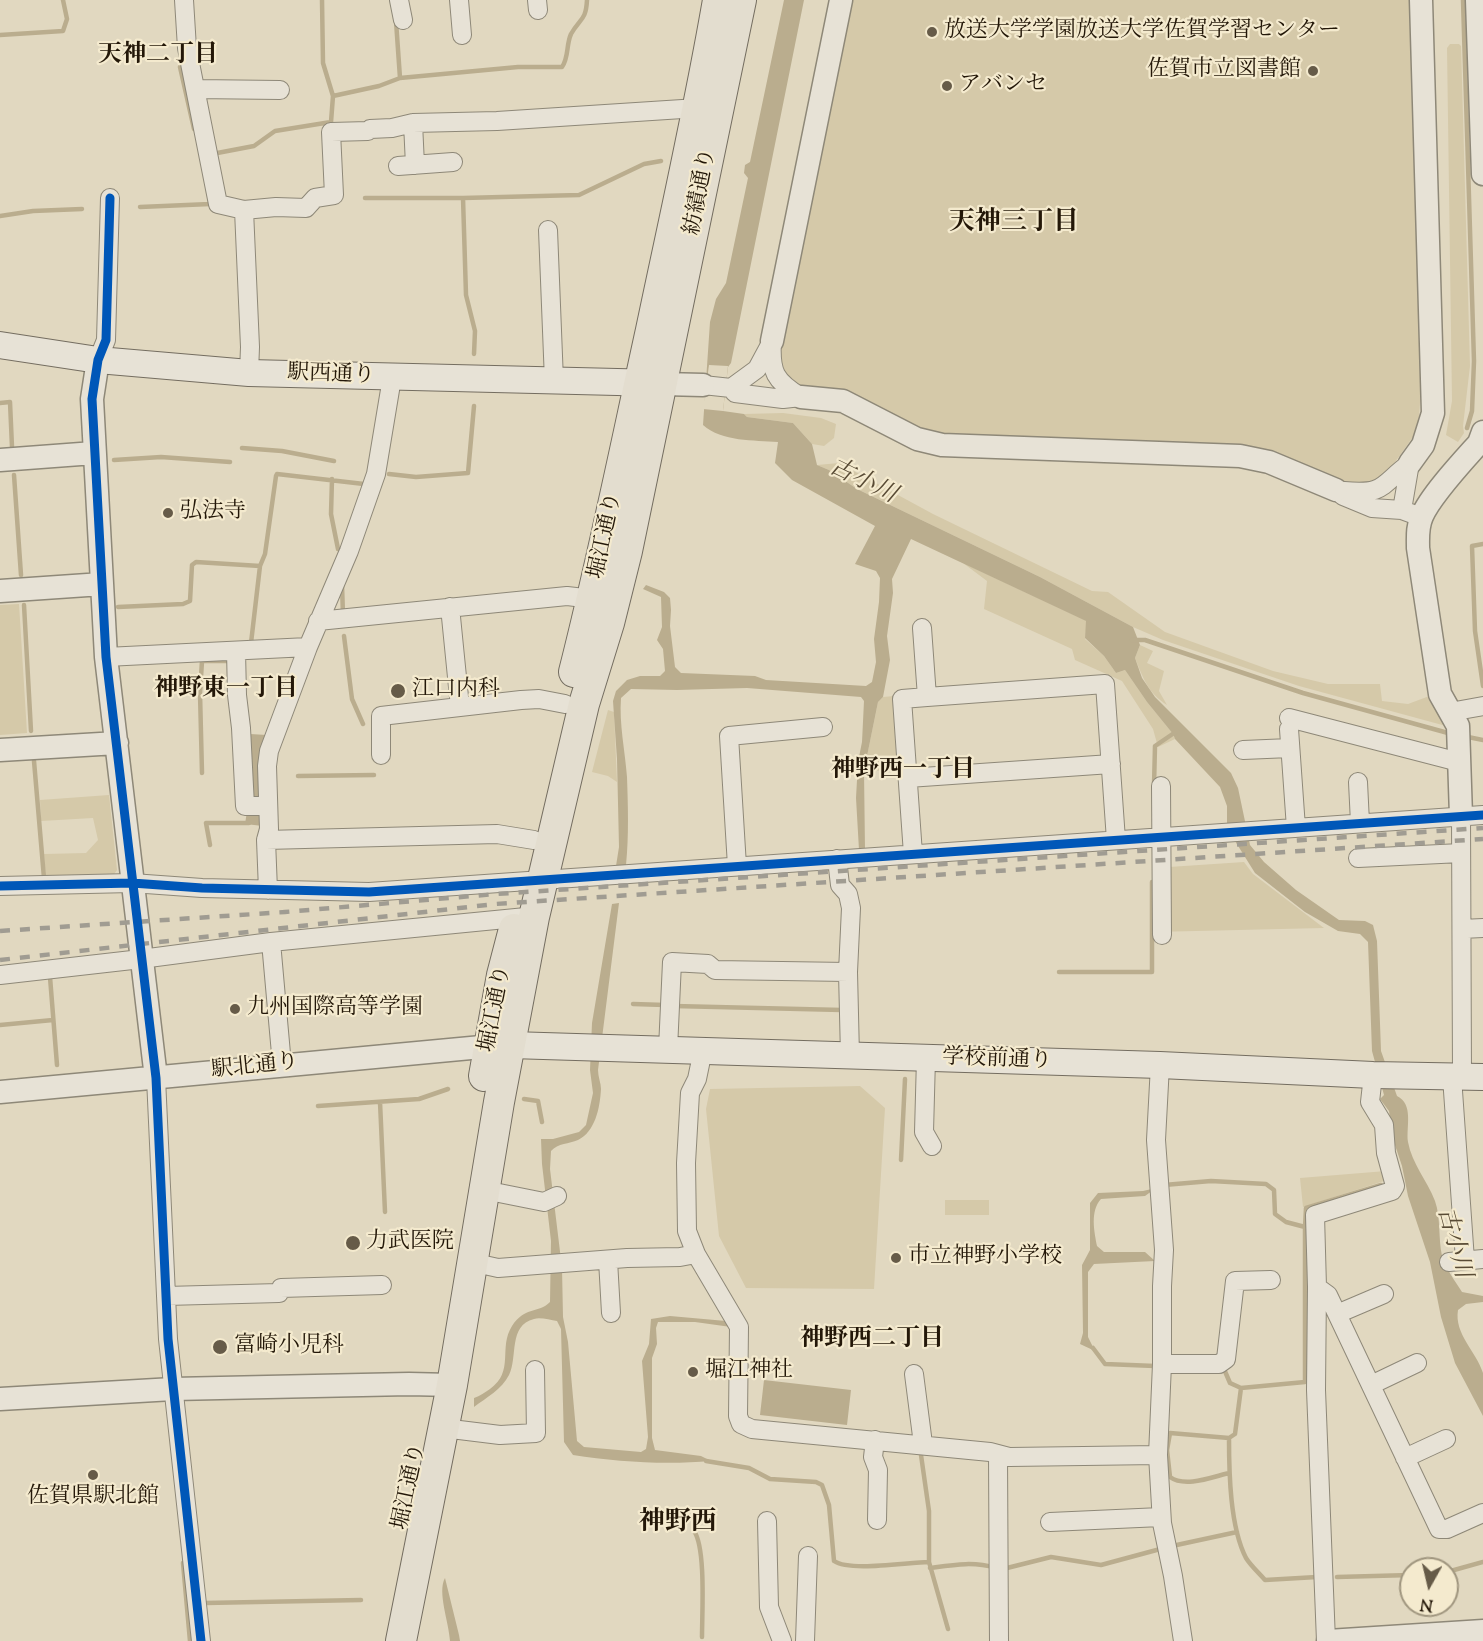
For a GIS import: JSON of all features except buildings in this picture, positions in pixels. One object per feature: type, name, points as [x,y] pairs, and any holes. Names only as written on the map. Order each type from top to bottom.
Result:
[{"type":"highway","name":"紡績通り","points":[[651,383],[718,0]]},
{"type":"highway","name":"紡績通り","points":[[651,383],[741,0]]},
{"type":"highway","name":"堀江通り","points":[[533,881],[534,840],[565,704],[651,383]]},
{"type":"highway","name":"堀江通り","points":[[401,1641],[443,1428],[442,1384],[500,1045],[533,881],[609,623],[627,551],[651,383]]},
{"type":"highway","name":"堀江通り","points":[[380,1641],[471,1262],[484,1190],[500,1045]]},
{"type":"main road","name":"駅西通り","points":[[0,345],[98,360],[249,373],[651,383]]},
{"type":"main road","name":"学校前通り","points":[[500,1045],[668,1048],[1160,1065],[1373,1075],[1466,1076]]},
{"type":"street","points":[[184,0],[187,48],[218,204],[244,210],[306,207],[315,198],[334,195],[331,132],[368,131],[413,123],[497,121],[698,108]]},
{"type":"street","points":[[399,0],[403,20]]},
{"type":"street","points":[[459,0],[462,35]]},
{"type":"street","points":[[801,397],[781,384],[775,374],[771,361],[772,341],[841,0]]},
{"type":"street","points":[[1336,490],[1373,492],[1386,485],[1410,463],[1423,445],[1433,413],[1421,0]]},
{"type":"street","points":[[1477,0],[1481,61],[1483,174]]},
{"type":"street","points":[[195,89],[280,90]]},
{"type":"street","points":[[413,123],[407,165],[453,162]]},
{"type":"street","points":[[110,198],[106,340],[98,360],[92,399],[106,657],[156,1078],[166,1296],[173,1389],[201,1641]]},
{"type":"street","points":[[244,210],[249,373]]},
{"type":"street","points":[[548,230],[554,381]]},
{"type":"street","points":[[651,383],[731,388],[757,369],[772,341]]},
{"type":"street","points":[[268,890],[266,840],[269,829],[269,751],[318,621],[349,551],[376,474],[392,378]]},
{"type":"street","points":[[731,388],[735,393],[783,399],[801,397],[843,401],[917,439],[942,445],[1192,452],[1240,456],[1269,462],[1372,508],[1412,513],[1429,504],[1482,439]]},
{"type":"street","points":[[0,460],[94,453]]},
{"type":"street","points":[[1410,463],[1412,513],[1418,530],[1418,548],[1440,694],[1458,726],[1459,762],[1472,816],[1461,854],[1466,1076],[1466,1260]]},
{"type":"street","points":[[0,591],[102,584]]},
{"type":"street","points":[[318,621],[567,596],[592,599]]},
{"type":"street","points":[[450,607],[460,707]]},
{"type":"street","points":[[922,628],[927,697]]},
{"type":"street","points":[[106,657],[308,647]]},
{"type":"street","points":[[236,651],[245,806],[268,806]]},
{"type":"street","points":[[913,854],[902,699],[1105,684],[1116,840]]},
{"type":"street","points":[[381,755],[381,716],[539,699],[565,704]]},
{"type":"street","points":[[1450,712],[1483,706]]},
{"type":"street","points":[[1296,828],[1289,723],[1459,762]]},
{"type":"street","points":[[737,866],[729,736],[823,727]]},
{"type":"street","points":[[0,750],[117,743]]},
{"type":"street","points":[[1243,750],[1290,748]]},
{"type":"street","points":[[908,778],[1111,764]]},
{"type":"street","points":[[1358,782],[1360,823]]},
{"type":"street","points":[[1161,786],[1162,935]]},
{"type":"street","points":[[0,886],[132,883],[268,890],[369,892],[1472,816]]},
{"type":"street","points":[[266,840],[497,834],[534,840]]},
{"type":"street","points":[[1358,858],[1461,854]]},
{"type":"street","points":[[837,859],[840,885],[848,894],[851,908],[848,972],[850,1056]]},
{"type":"street","points":[[0,975],[271,942],[526,917]]},
{"type":"street","points":[[1461,929],[1483,928]]},
{"type":"street","points":[[271,942],[282,1065]]},
{"type":"street","points":[[668,1048],[672,962],[708,964],[715,970],[848,972]]},
{"type":"street","name":"駅北通り","points":[[0,1092],[500,1045]]},
{"type":"street","points":[[703,1050],[697,1078],[690,1093],[686,1163],[687,1231],[696,1254],[739,1327],[738,1416],[741,1424],[752,1429],[923,1444],[990,1452],[1010,1457],[1158,1455]]},
{"type":"street","points":[[926,1058],[924,1132],[932,1146]]},
{"type":"street","points":[[1160,1065],[1156,1140],[1164,1250],[1158,1455],[1161,1517],[1183,1641]]},
{"type":"street","points":[[1373,1075],[1370,1102],[1384,1125],[1386,1154],[1394,1182],[1392,1191],[1315,1215],[1316,1390],[1327,1641],[1400,1639],[1483,1631]]},
{"type":"street","points":[[484,1190],[550,1199]]},
{"type":"street","points":[[471,1262],[498,1268],[680,1257],[696,1254]]},
{"type":"street","points":[[608,1260],[611,1313]]},
{"type":"street","points":[[1162,1364],[1219,1364],[1226,1359],[1234,1281],[1271,1280]]},
{"type":"street","points":[[166,1296],[279,1293],[281,1288],[382,1285]]},
{"type":"street","points":[[1317,1287],[1328,1295],[1439,1529],[1447,1529],[1483,1513]]},
{"type":"street","points":[[1337,1314],[1384,1294]]},
{"type":"street","points":[[1371,1385],[1417,1363]]},
{"type":"street","points":[[443,1428],[500,1436],[536,1434],[535,1370]]},
{"type":"street","points":[[914,1374],[923,1444]]},
{"type":"street","points":[[0,1399],[173,1389],[442,1384]]},
{"type":"street","points":[[1405,1458],[1446,1439]]},
{"type":"street","points":[[875,1440],[873,1457],[878,1470],[877,1520]]},
{"type":"street","points":[[998,1455],[999,1641]]},
{"type":"street","points":[[1050,1522],[1161,1517]]},
{"type":"street","points":[[767,1521],[769,1608],[782,1641]]},
{"type":"street","points":[[806,1641],[808,1556]]},
{"type":"shaded area","points":[[784,0],[804,0],[731,363],[728,367],[723,411],[744,414],[747,417],[793,423],[812,444],[817,465],[829,470],[857,489],[1040,577],[1133,627],[1140,645],[1135,658],[1142,678],[1155,697],[1231,773],[1238,788],[1250,845],[1264,862],[1296,890],[1339,920],[1365,921],[1373,925],[1377,941],[1381,1051],[1397,1096],[1406,1104],[1410,1150],[1435,1201],[1442,1256],[1446,1266],[1462,1292],[1483,1296],[1483,1302],[1466,1304],[1458,1310],[1458,1319],[1462,1335],[1483,1373],[1483,1416],[1455,1363],[1441,1317],[1430,1262],[1408,1196],[1402,1166],[1393,1139],[1389,1111],[1380,1099],[1384,1095],[1372,1051],[1368,942],[1360,934],[1338,931],[1305,912],[1255,873],[1227,824],[1227,806],[1220,787],[1175,739],[1125,670],[1116,673],[1104,656],[1085,638],[1086,621],[911,539],[892,579],[893,593],[887,636],[890,660],[883,697],[878,702],[864,771],[865,850],[859,850],[856,798],[858,762],[862,742],[864,701],[861,697],[747,688],[631,689],[621,698],[621,727],[627,777],[627,854],[626,865],[616,866],[619,847],[613,701],[616,691],[627,680],[640,676],[660,676],[665,671],[663,649],[657,640],[662,627],[661,597],[643,589],[646,585],[664,592],[670,598],[670,626],[675,667],[681,673],[755,676],[766,680],[866,686],[872,682],[876,662],[874,639],[880,578],[876,571],[855,564],[875,526],[792,480],[775,463],[778,442],[719,435],[703,425],[710,322],[716,299],[726,283],[748,178],[744,173],[745,165],[750,162]]},
{"type":"shaded area","points":[[849,0],[1411,0],[1423,361],[1419,417],[1415,434],[1388,472],[1375,482],[1356,486],[1265,452],[969,440],[922,432],[835,390],[790,384],[778,364]]},
{"type":"shaded area","points":[[1450,44],[1461,46],[1470,366],[1464,433],[1458,442],[1446,435],[1452,401],[1447,48]]},
{"type":"shaded area","points":[[783,413],[821,418],[836,424],[834,438],[824,446],[812,444],[793,423],[747,417],[744,414]]},
{"type":"shaded area","points":[[839,463],[933,514],[1092,591],[1108,592],[1165,632],[1273,671],[1328,684],[1380,684],[1382,701],[1408,704],[1432,695],[1446,726],[1299,686],[1163,640],[1133,627],[1040,577],[857,489],[829,470],[817,465]]},
{"type":"shaded area","points":[[963,563],[1087,621],[1085,639],[1104,656],[1116,673],[1125,670],[1175,739],[1158,747],[1153,729],[1122,681],[1075,660],[1072,649],[984,609],[987,581]]},
{"type":"shaded area","points":[[19,604],[27,733],[0,735],[0,605]]},
{"type":"shaded area","points":[[1140,645],[1153,651],[1147,663],[1164,671],[1159,691],[1167,705],[1151,690],[1141,672],[1135,658]]},
{"type":"shaded area","points":[[894,696],[901,770],[864,771],[878,702],[883,697]]},
{"type":"shaded area","points":[[608,710],[614,712],[617,782],[608,776],[592,772]]},
{"type":"shaded area","points":[[250,734],[267,735],[263,826],[245,824],[249,799]]},
{"type":"shaded area","points":[[109,795],[117,870],[112,877],[46,878],[44,854],[86,853],[98,840],[93,818],[41,821],[40,800]]},
{"type":"shaded area","points":[[1244,862],[1253,874],[1324,928],[1153,932],[1154,868]]},
{"type":"shaded area","points":[[619,903],[598,1070],[601,1089],[598,1111],[589,1131],[584,1136],[557,1146],[551,1151],[550,1169],[562,1268],[563,1317],[568,1342],[577,1441],[584,1447],[641,1452],[646,1449],[648,1437],[642,1361],[649,1344],[651,1319],[670,1316],[726,1321],[731,1327],[695,1322],[658,1322],[657,1344],[652,1358],[652,1438],[655,1450],[701,1456],[711,1461],[642,1462],[573,1455],[564,1442],[561,1329],[557,1321],[536,1318],[526,1322],[520,1328],[509,1375],[498,1389],[474,1407],[474,1398],[490,1389],[502,1375],[506,1343],[512,1326],[522,1316],[550,1302],[551,1241],[541,1139],[553,1139],[579,1132],[586,1125],[593,1093],[590,1070],[592,1023],[612,904]]},
{"type":"shaded area","points":[[860,1086],[885,1108],[874,1289],[746,1288],[719,1236],[706,1109],[710,1089]]},
{"type":"shaded area","points":[[1386,1171],[1384,1181],[1303,1207],[1300,1178]]},
{"type":"shaded area","points":[[1156,1188],[1145,1196],[1101,1199],[1095,1209],[1097,1246],[1104,1252],[1145,1252],[1155,1261],[1094,1264],[1088,1272],[1088,1337],[1095,1351],[1080,1344],[1083,1333],[1082,1265],[1090,1250],[1090,1203],[1098,1193],[1143,1191]]},
{"type":"shaded area","points":[[945,1200],[989,1200],[989,1215],[945,1215]]},
{"type":"shaded area","points":[[764,1380],[851,1390],[847,1425],[760,1415]]},
{"type":"shaded area","points":[[445,1578],[460,1641],[450,1641],[442,1591]]},
{"type":"pier","points":[[709,365],[728,366],[723,411],[703,409]]},
{"type":"waterway","points":[[0,35],[63,31],[67,19],[63,0]]},
{"type":"waterway","points":[[212,154],[254,146],[275,131],[331,122],[333,96],[323,63],[322,0]]},
{"type":"waterway","points":[[333,96],[379,86],[400,78],[518,67],[562,67],[566,59],[568,42],[584,16],[587,0]]},
{"type":"waterway","points":[[1463,0],[1474,361],[1472,411],[1467,428]]},
{"type":"waterway","points":[[396,21],[400,78]]},
{"type":"waterway","points":[[180,67],[194,129]]},
{"type":"waterway","points":[[365,198],[579,195],[644,164],[661,161]]},
{"type":"waterway","points":[[463,198],[466,295],[475,331],[474,354]]},
{"type":"waterway","points":[[140,207],[210,204],[210,201]]},
{"type":"waterway","points":[[0,216],[33,211],[82,209]]},
{"type":"waterway","points":[[0,403],[10,402],[12,447]]},
{"type":"waterway","points":[[389,474],[416,477],[468,473],[474,406]]},
{"type":"waterway","points":[[242,448],[282,451],[334,461]]},
{"type":"waterway","points":[[114,460],[161,457],[230,462]]},
{"type":"waterway","points":[[251,643],[260,566],[265,554],[277,474],[364,484]]},
{"type":"waterway","points":[[14,475],[21,575]]},
{"type":"waterway","points":[[332,479],[331,514],[338,549]]},
{"type":"waterway","points":[[1483,544],[1472,546],[1475,631],[1483,686]]},
{"type":"waterway","points":[[118,607],[183,604],[190,601],[192,565],[196,562],[260,566]]},
{"type":"waterway","points":[[342,585],[343,615]]},
{"type":"waterway","points":[[24,605],[31,731]]},
{"type":"waterway","points":[[344,636],[352,699],[363,724]]},
{"type":"waterway","points":[[1132,640],[1145,640],[1303,693],[1448,733]]},
{"type":"waterway","points":[[202,773],[200,693],[202,661],[232,661]]},
{"type":"waterway","points":[[1154,786],[1155,746],[1177,731]]},
{"type":"waterway","points":[[1468,737],[1483,740]]},
{"type":"waterway","points":[[34,761],[44,878]]},
{"type":"waterway","points":[[298,776],[374,775]]},
{"type":"waterway","points":[[210,845],[206,823],[249,823]]},
{"type":"waterway","points":[[1059,972],[1152,972],[1152,882]]},
{"type":"waterway","points":[[50,977],[57,1065]]},
{"type":"waterway","points":[[633,1004],[665,1005]]},
{"type":"waterway","points":[[674,1006],[842,1010]]},
{"type":"waterway","points":[[0,1025],[53,1020]]},
{"type":"waterway","points":[[901,1160],[905,1079]]},
{"type":"waterway","points":[[318,1106],[419,1099],[448,1089]]},
{"type":"waterway","points":[[524,1099],[538,1101],[542,1122]]},
{"type":"waterway","points":[[380,1102],[385,1212]]},
{"type":"waterway","points":[[1164,1185],[1211,1181],[1266,1184],[1274,1190],[1275,1214],[1286,1222],[1305,1227],[1306,1208],[1381,1185]]},
{"type":"waterway","points":[[1305,1227],[1305,1382],[1241,1388],[1235,1434],[1229,1438],[1229,1467],[1237,1531],[1250,1564],[1265,1580],[1317,1577]]},
{"type":"waterway","points":[[1093,1348],[1105,1364],[1155,1366],[1156,1364]]},
{"type":"waterway","points":[[1224,1369],[1230,1383],[1241,1388]]},
{"type":"waterway","points":[[1229,1438],[1170,1433],[1167,1450],[1170,1477],[1176,1480],[1199,1481],[1229,1473]]},
{"type":"waterway","points":[[921,1455],[929,1511],[929,1562],[948,1629]]},
{"type":"waterway","points":[[706,1461],[749,1468],[770,1479],[816,1482],[822,1485],[829,1505],[834,1561],[853,1566],[929,1562]]},
{"type":"waterway","points":[[694,1531],[698,1539],[702,1566],[702,1637]]},
{"type":"waterway","points":[[1172,1546],[1237,1532]]},
{"type":"waterway","points":[[1003,1569],[1051,1557],[1101,1565],[1164,1548]]},
{"type":"waterway","points":[[1459,1569],[1483,1562]]},
{"type":"waterway","points":[[183,1563],[190,1641]]},
{"type":"waterway","points":[[930,1568],[971,1564],[995,1568]]},
{"type":"waterway","points":[[1337,1577],[1399,1575]]},
{"type":"waterway","points":[[205,1603],[361,1600]]},
{"type":"railway","points":[[0,931],[285,912],[496,894],[1483,828]]},
{"type":"railway","points":[[0,960],[495,904],[1483,839]]},
{"type":"cycle path","points":[[110,198],[106,340],[98,360],[92,399],[106,657],[156,1078],[168,1339],[201,1641]]},
{"type":"cycle path","points":[[0,886],[132,883],[202,888],[369,892],[1483,815]]},
{"type":"place","name":"放送大学学園放送大学佐賀学習センター","points":[[932,32]]},
{"type":"place","name":"佐賀市立図書館","points":[[1313,71]]},
{"type":"place","name":"アバンセ","points":[[947,86]]},
{"type":"place","name":"弘法寺","points":[[168,513]]},
{"type":"place","name":"江口内科","points":[[398,691]]},
{"type":"place","name":"九州国際高等学園","points":[[235,1009]]},
{"type":"place","name":"力武医院","points":[[353,1243]]},
{"type":"place","name":"市立神野小学校","points":[[896,1258]]},
{"type":"place","name":"富崎小児科","points":[[220,1347]]},
{"type":"place","name":"堀江神社","points":[[693,1372]]},
{"type":"place","name":"佐賀県駅北館","points":[[93,1475]]},
{"type":"district","name":"天神二丁目","points":[[158,57]]},
{"type":"district","name":"天神三丁目","points":[[1014,225]]},
{"type":"district","name":"神野東一丁目","points":[[226,691]]},
{"type":"district","name":"神野西一丁目","points":[[903,772]]},
{"type":"district","name":"神野西二丁目","points":[[872,1341]]},
{"type":"district","name":"神野西","points":[[678,1525]]},
{"type":"water label","name":"古小川","points":[[862,483]]},
{"type":"water label","name":"古小川","points":[[1452,1243]]}]
